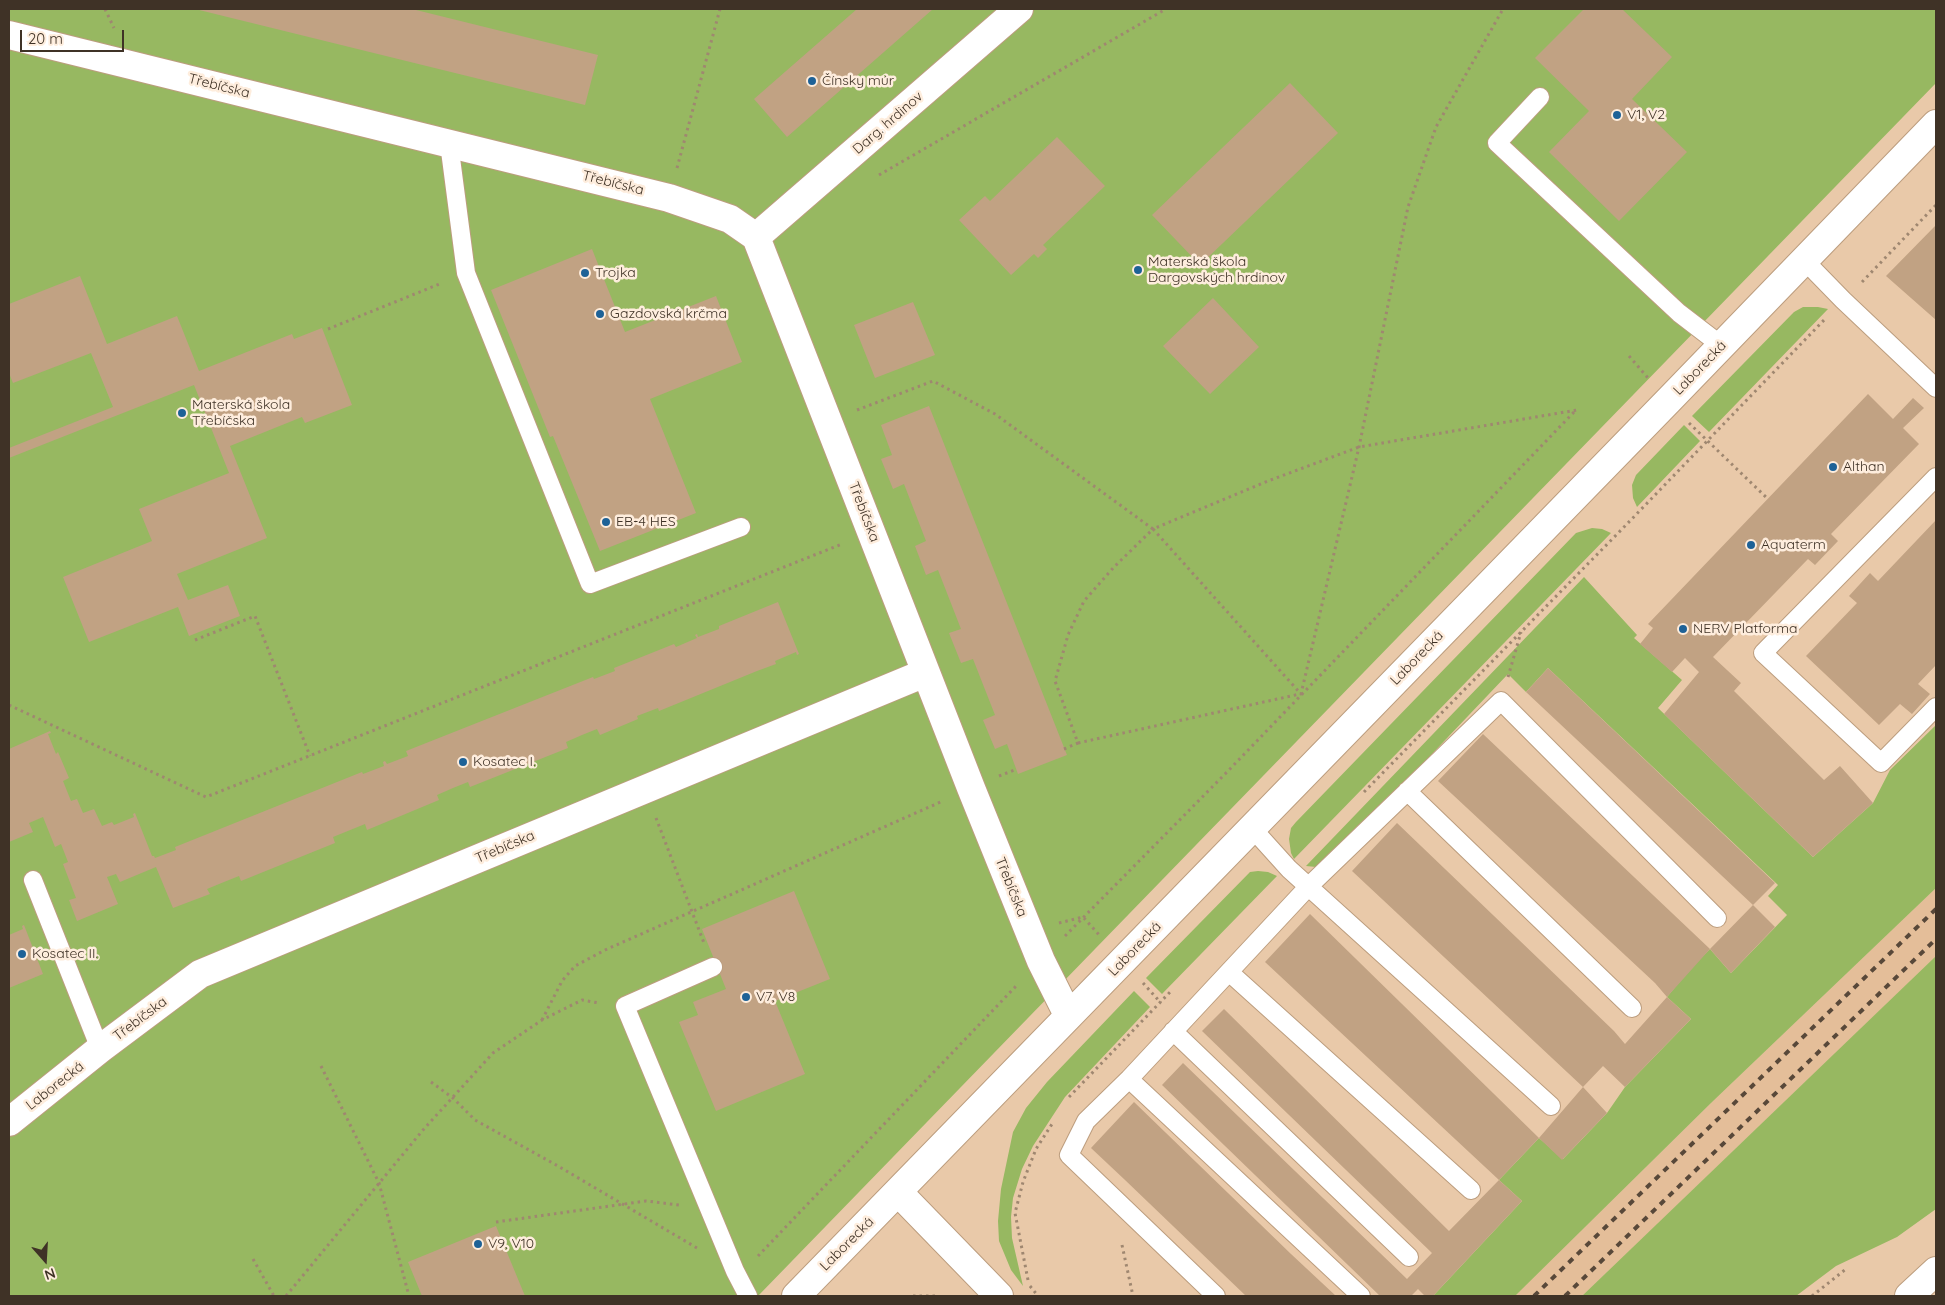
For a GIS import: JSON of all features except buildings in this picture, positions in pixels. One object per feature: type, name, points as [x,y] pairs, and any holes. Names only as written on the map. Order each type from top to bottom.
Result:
[{"type":"street","name":"Darg. hrdinov","points":[[756,237],[1019,9]]},
{"type":"street","name":"Třebíčska","points":[[9,35],[669,198],[730,219],[756,237],[971,788],[1041,960],[1068,1015]]},
{"type":"street","name":"Laborecká","points":[[796,1296],[1068,1015],[1124,961],[1936,124]]},
{"type":"street","name":"Třebíčska","points":[[100,1049],[200,974],[925,672]]},
{"type":"street","name":"Laborecká","points":[[9,1122],[100,1049]]},
{"type":"street","points":[[898,1192],[999,1296]]},
{"type":"street","points":[[1909,1296],[1936,1271]]},
{"type":"lane","points":[[1540,97],[1497,143],[1679,313],[1722,346]]},
{"type":"lane","points":[[449,143],[466,274],[590,584],[741,527]]},
{"type":"lane","points":[[1804,260],[1843,300],[1936,388]]},
{"type":"lane","points":[[1936,477],[1763,653],[1881,763],[1936,707]]},
{"type":"lane","points":[[1216,1296],[1069,1155],[1086,1121],[1128,1079],[1309,886],[1501,701],[1717,918]]},
{"type":"lane","points":[[1407,791],[1632,1008]]},
{"type":"lane","points":[[1252,828],[1289,869],[1551,1106]]},
{"type":"lane","points":[[33,880],[100,1049]]},
{"type":"lane","points":[[713,967],[625,1006],[736,1274],[748,1296]]},
{"type":"lane","points":[[1229,972],[1471,1190]]},
{"type":"lane","points":[[1173,1031],[1409,1257]]},
{"type":"lane","points":[[1128,1079],[1361,1296]]},
{"type":"path","points":[[669,198],[720,9]]},
{"type":"path","points":[[874,178],[1166,9]]},
{"type":"path","points":[[1301,694],[1359,448],[1408,206],[1436,127],[1503,9]]},
{"type":"path","points":[[328,329],[466,274]]},
{"type":"path","points":[[852,412],[933,381],[995,414],[1153,529],[1301,694]]},
{"type":"path","points":[[1059,942],[1227,772],[1577,410],[1359,448],[1268,481],[1153,529],[1114,567],[1084,601],[1068,635],[1055,681],[1078,743]]},
{"type":"path","points":[[1706,440],[1768,499]]},
{"type":"path","points":[[9,705],[206,797],[871,532]]},
{"type":"path","points":[[195,640],[255,616],[310,756]]},
{"type":"path","points":[[1501,701],[1521,632]]},
{"type":"path","points":[[1064,749],[1078,743],[1301,694]]},
{"type":"path","points":[[644,788],[713,967]]},
{"type":"path","points":[[542,1020],[562,980],[575,966],[605,950],[971,788]]},
{"type":"path","points":[[1083,918],[1101,938]]},
{"type":"path","points":[[431,1082],[453,1098],[475,1120],[558,1166],[736,1274],[1022,980]]},
{"type":"path","points":[[286,1296],[379,1182],[493,1054],[542,1020],[582,1000],[625,1006]]},
{"type":"path","points":[[321,1066],[379,1182],[409,1296]]},
{"type":"path","points":[[496,1222],[646,1201],[709,1208]]},
{"type":"path","points":[[252,1259],[274,1296]]},
{"type":"path","points":[[1812,1296],[1846,1268]]},
{"type":"path","points":[[1028,1281],[1038,1296]]},
{"type":"path","points":[[913,1296],[939,1296]]},
{"type":"shaded area","points":[[1936,888],[1936,956],[1582,1296],[1515,1296],[1711,1103]]},
{"type":"green space","points":[[9,9],[1936,9],[1936,83],[758,1296],[9,1296]]},
{"type":"green space","points":[[1803,307],[1828,309],[1709,432],[1692,416],[1794,312]]},
{"type":"green space","points":[[1684,425],[1700,441],[1637,507],[1633,498],[1632,485],[1636,475]]},
{"type":"green space","points":[[1592,528],[1602,529],[1611,533],[1294,859],[1289,839],[1291,828],[1296,822],[1576,533]]},
{"type":"green space","points":[[1584,577],[1637,635],[1634,638],[1682,680],[1658,708],[1813,857],[1873,803],[1890,770],[1936,725],[1936,888],[1711,1103],[1515,1296],[1433,1296],[1522,1201],[1499,1180],[1539,1138],[1563,1159],[1607,1113],[1625,1087],[1691,1019],[1667,997],[1688,971],[1710,949],[1731,973],[1787,915],[1768,896],[1778,885],[1548,668],[1526,692],[1508,674],[1330,861],[1316,867],[1306,866]]},
{"type":"green space","points":[[1250,872],[1268,872],[1277,876],[1162,994],[1146,978]]},
{"type":"green space","points":[[1936,956],[1936,1209],[1897,1237],[1836,1266],[1796,1296],[1582,1296]]},
{"type":"green space","points":[[1134,991],[1150,1007],[1065,1097],[1033,1146],[1022,1169],[1013,1198],[1011,1217],[1012,1238],[1023,1286],[1011,1270],[999,1241],[998,1221],[1001,1189],[1013,1132],[1026,1108],[1047,1082]]},
{"type":"railway","points":[[1534,1296],[1936,909]]},
{"type":"railway","points":[[1565,1296],[1936,939]]},
{"type":"place","name":"Čínsky múr","points":[[812,81]]},
{"type":"place","name":"V1, V2","points":[[1617,115]]},
{"type":"place","name":"Materská škola Dargovských hrdinov","points":[[1138,270]]},
{"type":"place","name":"Trojka","points":[[585,273]]},
{"type":"place","name":"Gazdovská krčma","points":[[600,314]]},
{"type":"place","name":"Materská škola Třebíčska","points":[[182,413]]},
{"type":"place","name":"Althan","points":[[1833,467]]},
{"type":"place","name":"EB-4 HES","points":[[606,522]]},
{"type":"place","name":"Aquaterm","points":[[1751,545]]},
{"type":"place","name":"NERV Platforma","points":[[1683,629]]},
{"type":"place","name":"Kosatec I.","points":[[463,762]]},
{"type":"place","name":"Kosatec II.","points":[[22,954]]},
{"type":"place","name":"V7, V8","points":[[746,997]]},
{"type":"place","name":"V9, V10","points":[[478,1244]]}]
